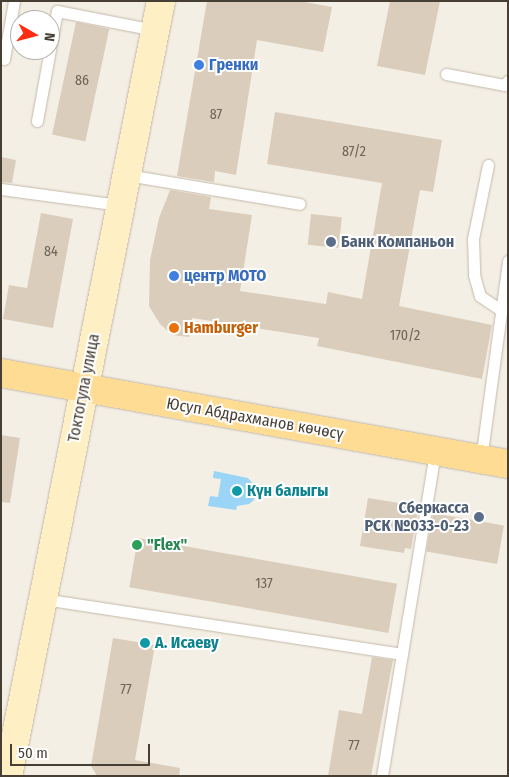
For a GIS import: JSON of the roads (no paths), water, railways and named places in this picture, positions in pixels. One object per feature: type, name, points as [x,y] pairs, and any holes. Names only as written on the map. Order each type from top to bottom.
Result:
[{"type":"main road","name":"Токтогула улица","points":[[8,776],[161,1]]},
{"type":"main road","name":"Юсуп Абдрахманов көчөсү","points":[[1,373],[508,464]]},
{"type":"lane","points":[[4,59],[14,1]]},
{"type":"lane","points":[[37,122],[57,11],[155,30]]},
{"type":"lane","points":[[446,74],[504,85],[508,81]]},
{"type":"lane","points":[[488,166],[473,239],[474,275],[480,296],[501,310]]},
{"type":"lane","points":[[126,175],[300,204]]},
{"type":"lane","points":[[1,189],[120,205]]},
{"type":"lane","points":[[481,459],[508,261]]},
{"type":"lane","points":[[382,776],[435,451]]},
{"type":"lane","points":[[43,599],[402,654]]},
{"type":"water","name":"Күн балыгы","points":[[214,471],[248,478],[256,487],[254,500],[249,504],[237,506],[236,510],[208,506],[210,496],[218,497],[221,479],[213,478]]},
{"type":"place","name":"Гренки","points":[[199,65]]},
{"type":"place","name":"Банк Компаньон","points":[[331,242]]},
{"type":"place","name":"центр МОТО","points":[[174,276]]},
{"type":"place","name":"Hamburger","points":[[174,328]]},
{"type":"place","name":"Күн балыгы","points":[[237,491]]},
{"type":"place","name":"Сберкасса РСК №033-0-23","points":[[479,517]]},
{"type":"place","name":"\"Flex\"","points":[[137,545]]},
{"type":"place","name":"А. Исаеву","points":[[145,643]]}]
